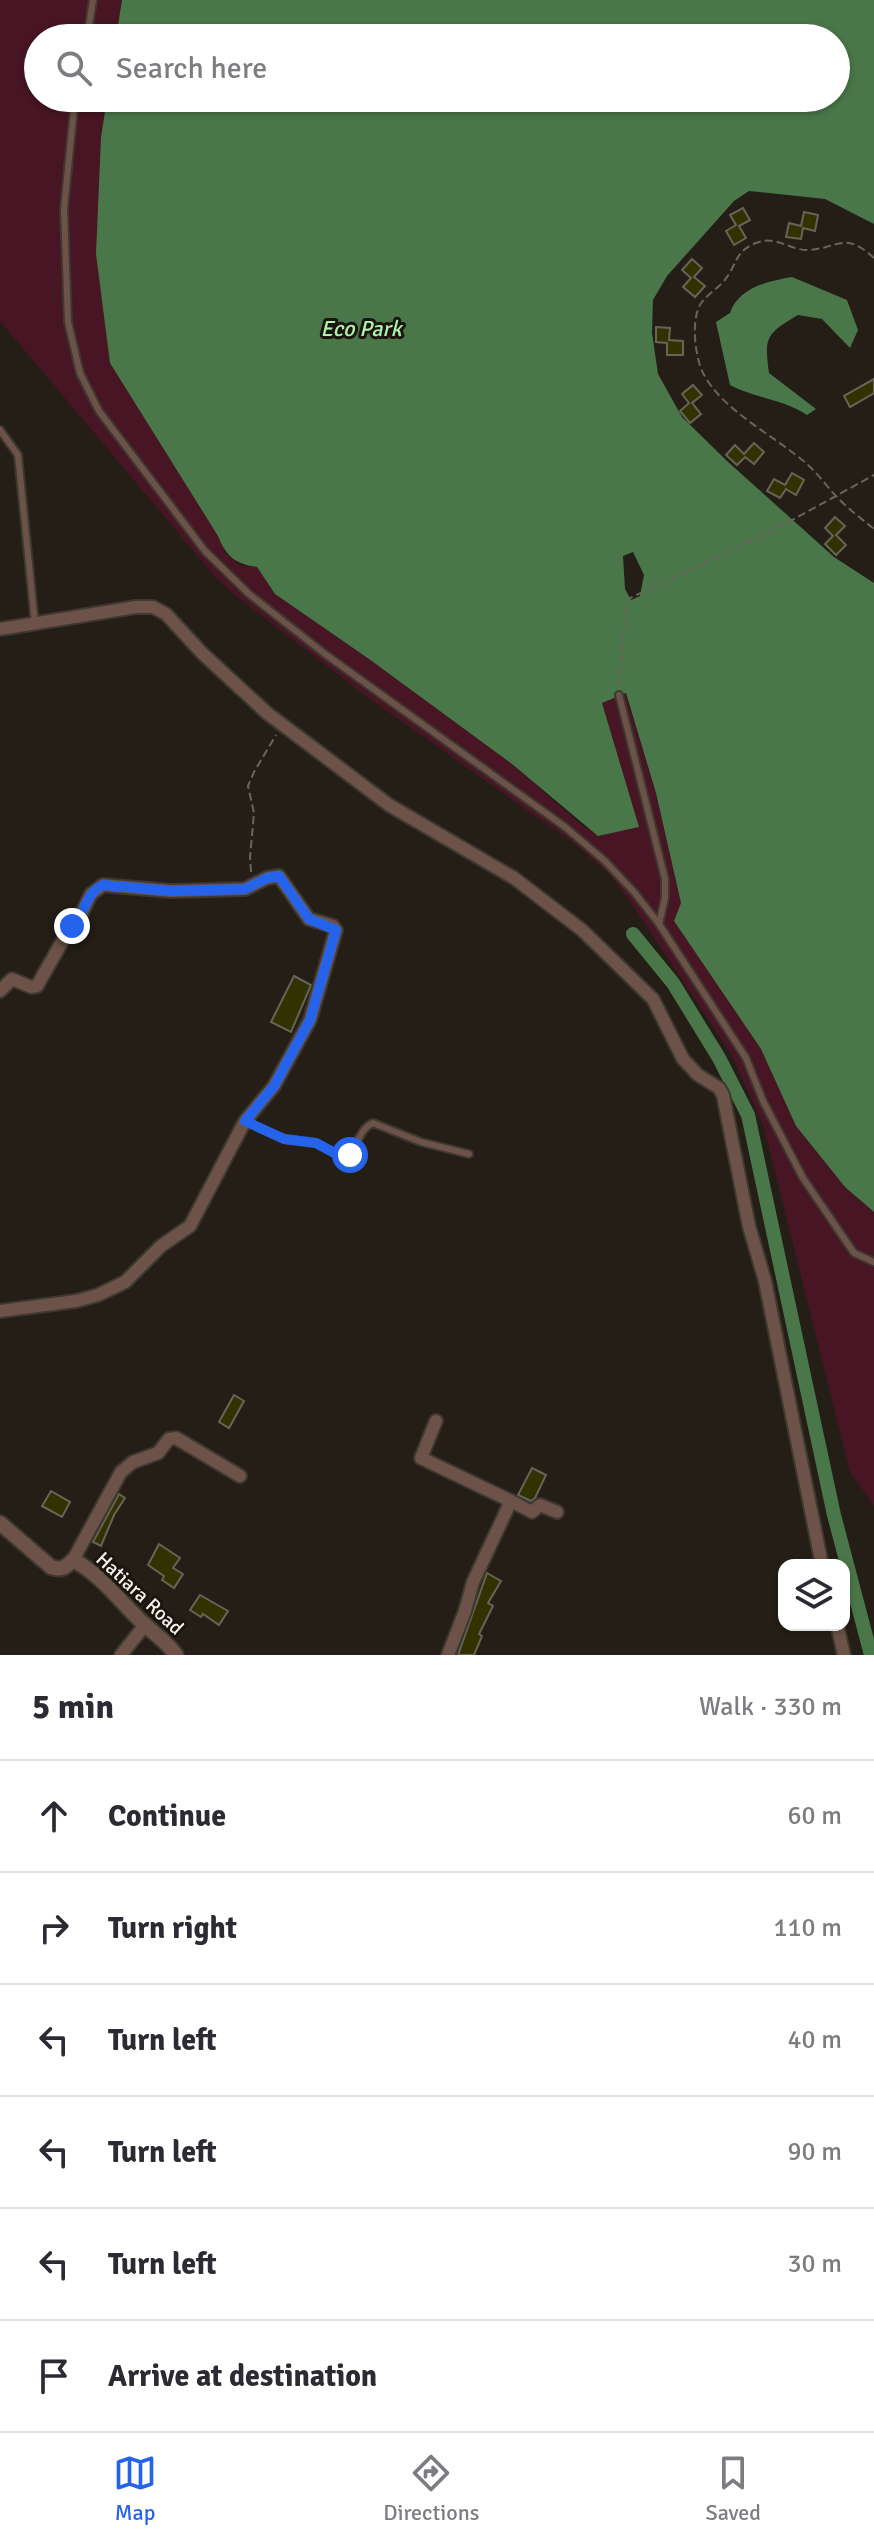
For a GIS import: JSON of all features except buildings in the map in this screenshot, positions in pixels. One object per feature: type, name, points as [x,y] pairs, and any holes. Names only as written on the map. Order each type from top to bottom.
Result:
[{"type":"street","points":[[0,629],[136,607],[153,607],[166,614],[202,653],[282,724],[389,805],[514,878],[582,930],[653,999],[683,1059],[723,1095],[749,1226],[765,1281],[821,1559]]},
{"type":"street","points":[[0,991],[12,979],[31,987],[37,986],[96,888],[114,885],[171,891],[245,889],[267,878],[279,876],[309,919],[336,930],[310,1020],[274,1086],[245,1121],[190,1226],[161,1246],[125,1282],[98,1295],[0,1311]]},
{"type":"street","points":[[436,1421],[421,1458],[532,1512],[540,1505],[557,1512]]},
{"type":"street","points":[[73,1560],[121,1472],[133,1462],[158,1453],[169,1439],[176,1438],[240,1476]]},
{"type":"street","points":[[448,1655],[473,1582],[511,1501]]},
{"type":"street","name":"Hatiara Road","points":[[0,1523],[51,1567],[58,1570],[66,1568],[73,1560],[96,1575],[145,1625],[167,1642],[176,1655]]},
{"type":"street","points":[[121,1655],[145,1625]]},
{"type":"street","points":[[838,1631],[844,1655]]},
{"type":"lane","points":[[89,24],[93,0]]},
{"type":"lane","points":[[74,112],[64,209],[68,322],[80,373],[99,411],[205,551],[249,594],[325,654],[565,827],[605,861],[659,924],[746,1058],[763,1101],[803,1178],[854,1253],[874,1262]]},
{"type":"lane","points":[[0,430],[18,455],[35,624]]},
{"type":"lane","points":[[619,695],[665,879],[665,898],[659,924]]},
{"type":"lane","points":[[245,1121],[284,1139],[316,1143],[344,1158],[350,1155],[366,1126],[373,1123],[421,1142],[469,1154]]},
{"type":"path","points":[[874,258],[862,247],[847,242],[803,250],[774,240],[763,240],[747,247],[736,257],[724,281],[699,305],[696,320],[696,355],[712,388],[725,402],[807,464],[836,497],[874,529]]},
{"type":"path","points":[[619,695],[627,600],[800,517],[874,475]]},
{"type":"path","points":[[258,883],[250,868],[254,813],[248,786],[282,724]]},
{"type":"shaded area","points":[[0,0],[122,0],[118,24],[24,24],[24,112],[105,112],[101,137],[225,553],[240,565],[257,567],[275,594],[512,764],[585,828],[639,827],[602,703],[625,692],[656,793],[681,903],[674,921],[761,1049],[796,1126],[845,1187],[874,1212],[874,1506],[850,1472],[764,1127],[731,1054],[634,907],[610,875],[576,845],[366,696],[217,579],[0,321]]},
{"type":"water","name":"Eco Park","points":[[122,0],[874,0],[874,224],[825,199],[749,191],[734,201],[667,276],[653,300],[652,333],[658,374],[682,417],[834,557],[874,583],[874,1212],[845,1187],[796,1126],[761,1049],[674,921],[681,903],[656,793],[626,693],[602,703],[639,827],[598,836],[512,764],[275,594],[257,567],[237,561],[224,549],[110,363],[96,254],[105,112],[850,112],[850,24],[118,24]],"holes":[[[633,552],[644,575],[640,596],[631,600],[625,589],[623,556]]]},
{"type":"water","points":[[792,277],[847,300],[858,330],[850,348],[822,319],[798,315],[773,332],[767,351],[769,373],[816,409],[807,415],[789,405],[730,385],[716,322],[730,313],[740,297],[755,287]]},
{"type":"waterway","points":[[633,934],[673,983],[719,1058],[748,1115],[834,1515],[871,1655]]},
{"type":"route","points":[[72,926],[78,921],[91,894],[103,885],[171,891],[245,889],[267,878],[279,876],[309,919],[336,927],[336,930],[310,1020],[274,1086],[245,1121],[284,1139],[316,1143],[344,1158],[350,1155]]}]
